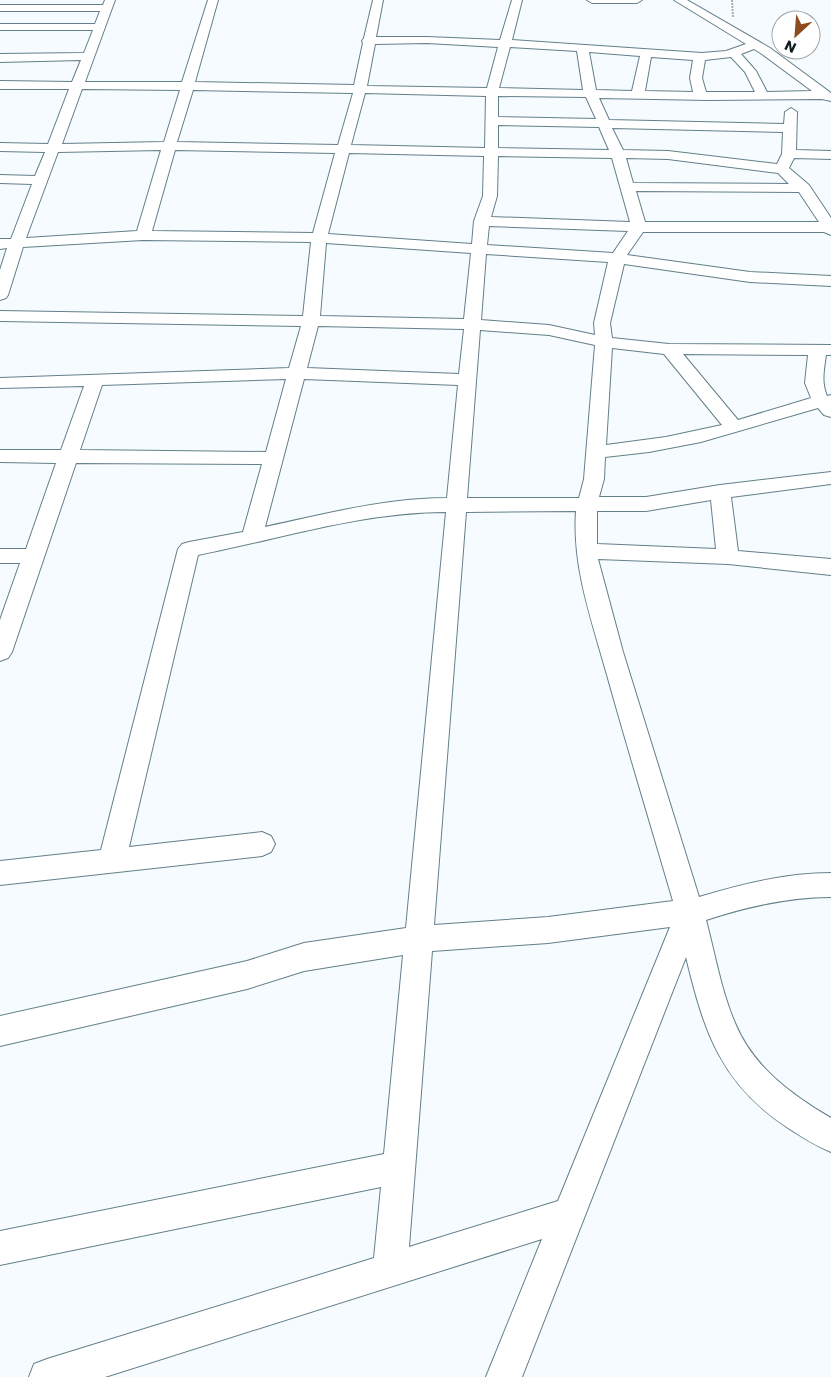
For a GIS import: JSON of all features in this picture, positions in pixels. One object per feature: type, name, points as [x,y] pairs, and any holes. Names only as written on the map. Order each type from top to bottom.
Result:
[{"type":"street","points":[[143,235],[213,0]]},
{"type":"street","points":[[252,537],[311,321],[319,238],[360,89],[368,40],[378,0]]},
{"type":"street","points":[[390,1270],[472,324],[482,221],[490,196],[492,91],[517,0]]},
{"type":"street","points":[[592,0],[636,0]]},
{"type":"street","points":[[678,0],[755,45],[828,97]]},
{"type":"street","points":[[0,26],[17,4]]},
{"type":"street","points":[[0,8],[17,4],[108,4],[17,242],[0,295]]},
{"type":"street","points":[[0,26],[100,27]]},
{"type":"street","points":[[368,40],[427,40],[700,57],[734,53],[755,45]]},
{"type":"street","points":[[583,49],[590,92],[617,153],[639,227]]},
{"type":"street","points":[[734,53],[750,71],[763,96]]},
{"type":"street","points":[[638,93],[646,54]]},
{"type":"street","points":[[0,58],[89,56]]},
{"type":"street","points":[[700,57],[696,78],[708,107],[718,162]]},
{"type":"street","points":[[0,85],[638,93],[708,107],[791,128]]},
{"type":"street","points":[[491,121],[605,124],[763,96],[828,97]]},
{"type":"street","points":[[782,169],[789,154],[791,96]]},
{"type":"street","points":[[0,147],[169,146],[668,155],[782,169],[806,190],[830,229]]},
{"type":"street","points":[[789,154],[831,155]]},
{"type":"street","points":[[0,179],[42,180]]},
{"type":"street","points":[[627,187],[806,190],[825,192]]},
{"type":"street","points":[[482,221],[639,227],[830,229]]},
{"type":"street","points":[[639,227],[617,258],[602,323],[604,342],[594,479],[587,504],[585,531],[588,565],[690,912],[721,1028],[740,1064],[771,1096],[831,1136]]},
{"type":"street","points":[[0,244],[143,235],[319,238],[617,258],[750,278],[831,281]]},
{"type":"street","points":[[0,316],[472,324],[549,330],[604,342],[669,349],[824,350],[814,382],[814,389],[828,404],[685,441],[596,452]]},
{"type":"street","points":[[669,349],[734,427]]},
{"type":"street","points":[[0,383],[297,373],[468,380]]},
{"type":"street","points":[[0,652],[6,620],[34,556],[95,380]]},
{"type":"street","points":[[0,456],[274,458]]},
{"type":"street","points":[[112,861],[189,549],[346,516],[412,505],[646,504],[720,492],[831,478]]},
{"type":"street","points":[[720,492],[728,557]]},
{"type":"street","points":[[586,552],[728,557],[831,568]]},
{"type":"street","points":[[0,556],[34,556]]},
{"type":"street","points":[[0,873],[262,844]]},
{"type":"street","points":[[0,1031],[247,975],[304,957],[419,939],[548,930],[690,912],[742,896],[809,885],[831,885]]},
{"type":"street","points":[[504,1377],[690,912]]},
{"type":"street","points":[[0,1248],[399,1167]]},
{"type":"street","points":[[47,1377],[569,1214]]}]
